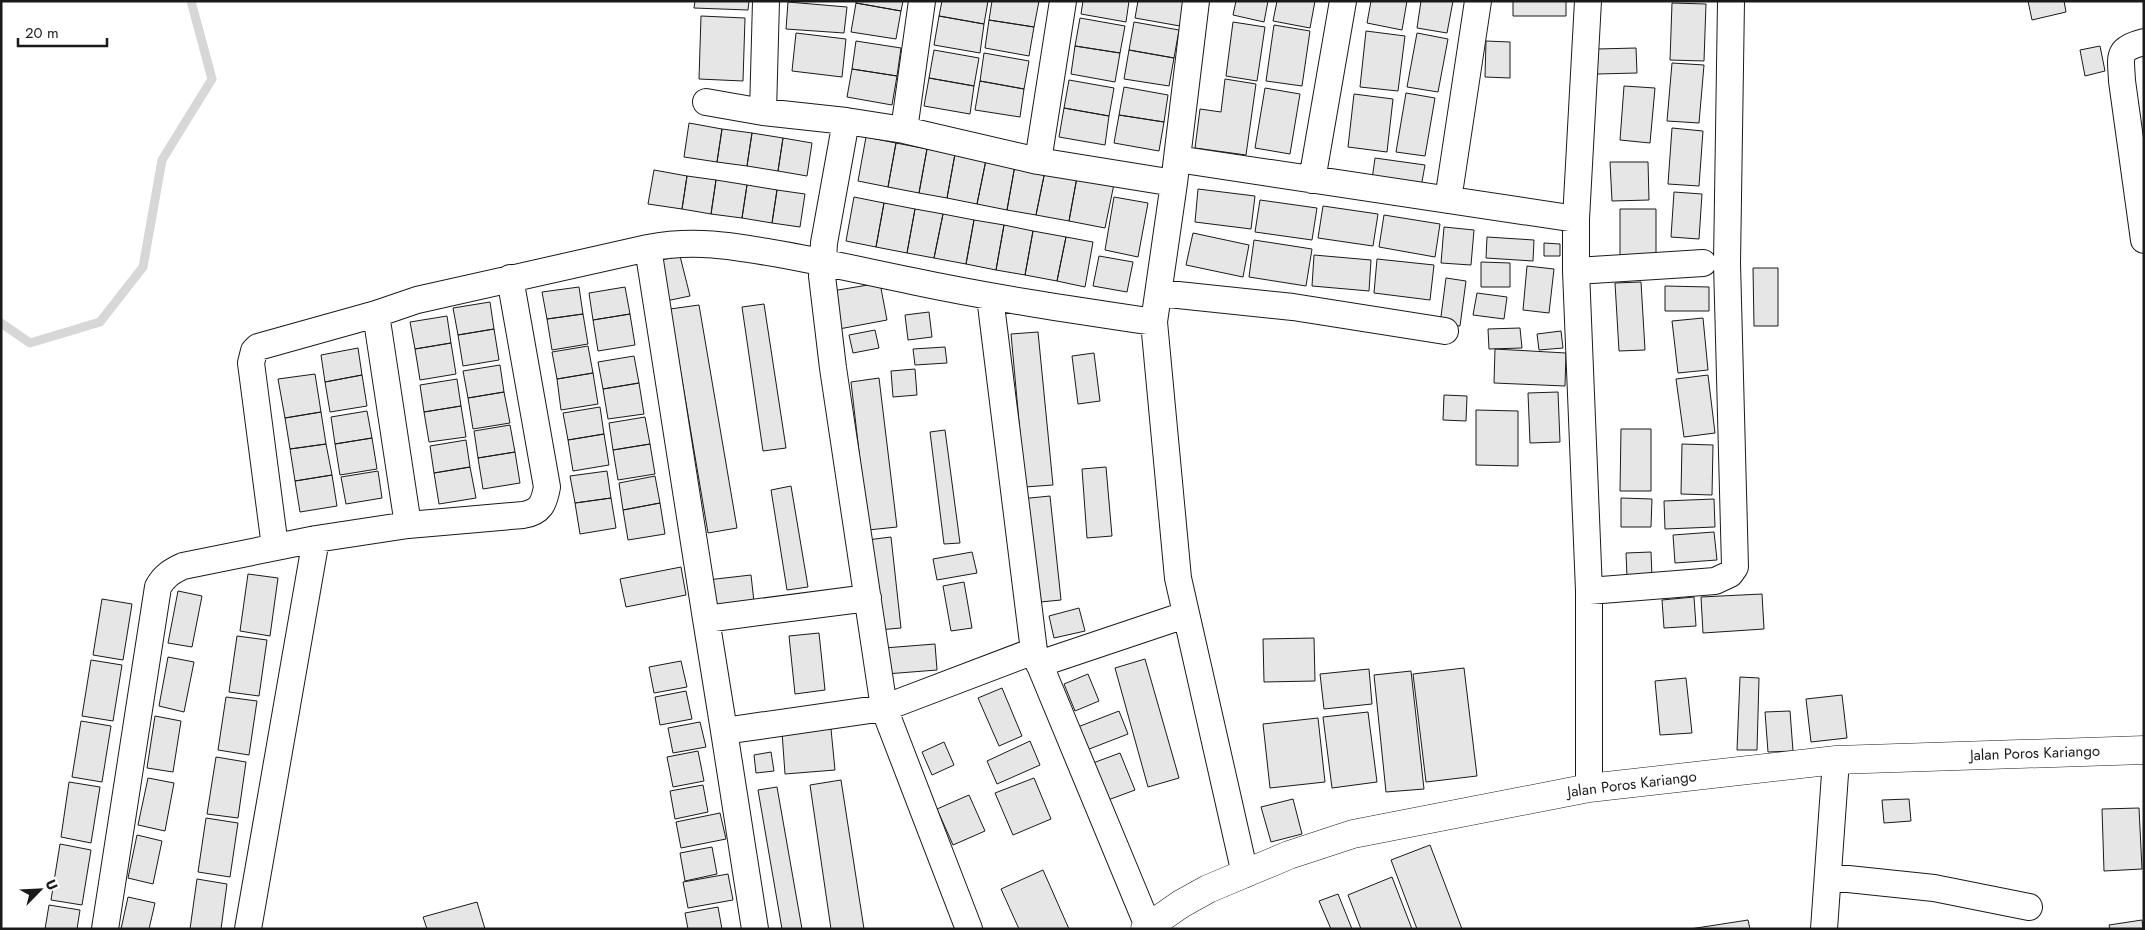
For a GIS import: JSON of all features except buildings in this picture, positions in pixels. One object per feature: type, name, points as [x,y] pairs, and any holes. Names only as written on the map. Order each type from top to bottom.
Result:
[{"type":"main road","name":"Jalan Poros Kariango","points":[[1146,928],[1201,893],[1289,855],[1353,834],[1589,788],[1836,760],[2144,750]]},
{"type":"street","points":[[763,112],[766,1]]},
{"type":"street","points":[[904,130],[922,1]]},
{"type":"street","points":[[1038,161],[1063,1]]},
{"type":"street","points":[[1196,1],[1176,171],[1154,322],[1178,578],[1245,874]]},
{"type":"street","points":[[1312,180],[1343,1]]},
{"type":"street","points":[[1448,200],[1478,1]]},
{"type":"street","points":[[1588,1],[1576,219],[1576,271],[1589,591],[1589,788]]},
{"type":"street","points":[[1589,591],[1715,582],[1730,574],[1735,567],[1727,263],[1731,1]]},
{"type":"street","points":[[2144,42],[2127,47],[2121,56],[2122,81],[2144,240]]},
{"type":"street","points":[[706,102],[763,112],[846,121],[904,130],[1038,161],[1312,180],[1576,219]]},
{"type":"street","points":[[846,121],[822,261],[823,290],[884,708],[968,929]]},
{"type":"street","points":[[275,547],[251,363],[254,351],[258,347],[376,314],[417,300],[648,248],[671,244],[718,244],[822,261],[990,297],[1154,322]]},
{"type":"street","points":[[648,248],[755,929]]},
{"type":"street","points":[[1576,271],[1704,263]]},
{"type":"street","points":[[105,929],[158,587],[166,576],[183,566],[316,538],[408,525],[524,515],[533,513],[541,508],[547,487],[510,278]]},
{"type":"street","points":[[1159,293],[1293,307],[1445,331]]},
{"type":"street","points":[[990,297],[1036,658],[1146,928]]},
{"type":"street","points":[[376,314],[408,525]]},
{"type":"street","points":[[248,929],[316,538]]},
{"type":"street","points":[[706,619],[868,598]]},
{"type":"street","points":[[724,731],[884,708],[1036,658],[1185,615]]},
{"type":"street","points":[[1824,929],[1836,760]]},
{"type":"street","points":[[1828,877],[1934,888],[2029,907]]},
{"type":"waterway","points":[[1,323],[30,343],[100,322],[143,267],[162,160],[212,79],[191,1]]}]
